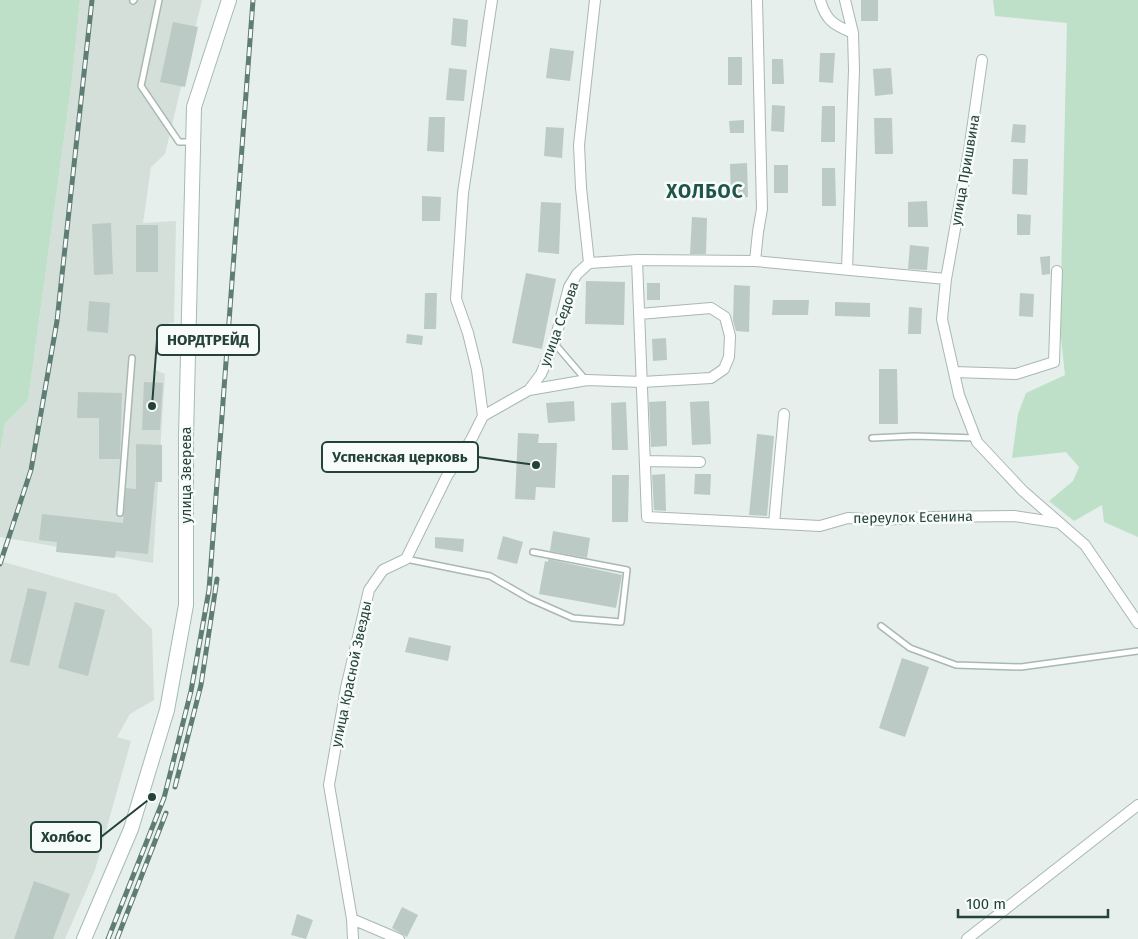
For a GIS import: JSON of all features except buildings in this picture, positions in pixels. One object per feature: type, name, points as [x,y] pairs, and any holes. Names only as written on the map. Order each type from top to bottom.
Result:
[{"type":"main road","name":"улица Зверева","points":[[84,939],[131,829],[167,710],[186,605],[186,427],[194,107],[229,0]]},
{"type":"street","points":[[406,559],[447,476],[471,440],[483,416],[468,333],[456,299],[463,194],[492,0]]},
{"type":"street","points":[[595,0],[579,145],[581,188],[589,263],[637,260],[755,261],[946,279]]},
{"type":"street","points":[[755,261],[762,210],[757,0]]},
{"type":"street","points":[[820,0],[824,14],[836,26],[853,33]]},
{"type":"street","points":[[845,0],[853,33],[854,70],[847,269]]},
{"type":"street","name":"улица Пришвина","points":[[982,60],[969,151],[946,279],[942,319],[959,395],[977,442],[1023,491],[1084,545],[1138,622]]},
{"type":"street","points":[[637,260],[645,461],[700,462]]},
{"type":"street","name":"улица Седова","points":[[483,416],[529,390],[541,374],[554,344],[569,287],[577,274],[589,263]]},
{"type":"street","points":[[954,372],[1016,374],[1054,362],[1057,271]]},
{"type":"street","points":[[529,390],[587,380],[642,382],[710,378],[724,369],[729,357],[730,336],[725,317],[711,308],[639,314]]},
{"type":"street","points":[[774,524],[784,414]]},
{"type":"street","name":"переулок Есенина","points":[[645,461],[647,517],[820,526],[848,518],[881,520],[929,517],[1014,516],[1060,523]]},
{"type":"street","name":"улица Красной Звезды","points":[[353,939],[352,919],[329,784],[346,688],[369,590],[383,570],[406,559]]},
{"type":"street","points":[[971,937],[1138,805]]},
{"type":"street","points":[[352,919],[400,939]]},
{"type":"lane","points":[[159,0],[141,86],[178,142],[193,142]]},
{"type":"lane","points":[[554,344],[587,380]]},
{"type":"lane","points":[[120,513],[132,358]]},
{"type":"lane","points":[[872,438],[914,436],[976,438]]},
{"type":"lane","points":[[406,559],[490,576],[530,599],[573,618],[621,622],[627,570],[533,552]]},
{"type":"lane","points":[[881,626],[910,648],[956,665],[1021,667],[1138,651]]},
{"type":"shaded area","points":[[80,0],[202,0],[165,154],[151,167],[143,223],[176,221],[174,322],[158,327],[154,369],[165,374],[153,563],[0,537],[0,452],[5,423],[28,401],[72,80]]},
{"type":"shaded area","points":[[0,561],[116,594],[152,629],[154,700],[130,714],[117,737],[131,741],[95,870],[65,939],[0,939]]},
{"type":"green space","points":[[0,0],[80,0],[72,80],[28,401],[5,423],[0,452]]},
{"type":"green space","points":[[993,0],[1138,0],[1138,537],[1104,522],[1102,505],[1074,521],[1049,501],[1073,481],[1079,467],[1066,452],[1012,458],[1018,414],[1026,393],[1065,375],[1060,328],[1067,23],[995,16]]},
{"type":"railway","points":[[0,564],[31,470],[57,321],[92,0]]},
{"type":"railway","points":[[108,939],[164,798],[191,691],[209,590],[253,0]]},
{"type":"railway","points":[[175,787],[201,685],[217,579]]},
{"type":"railway","points":[[117,939],[166,813]]},
{"type":"place","name":"НОРДТРЕЙД","points":[[152,406]]},
{"type":"place","name":"Успенская церковь","points":[[536,465]]},
{"type":"place","name":"Холбос","points":[[152,797]]},
{"type":"district","name":"ХОЛБОС","points":[[705,191]]}]
